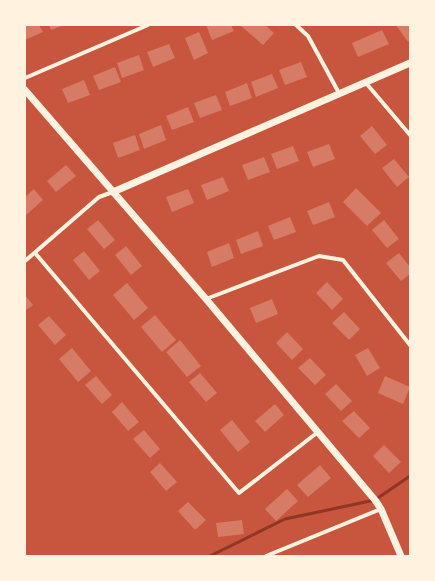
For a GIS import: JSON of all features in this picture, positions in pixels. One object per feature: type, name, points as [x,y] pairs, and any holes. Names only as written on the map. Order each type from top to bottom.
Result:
[{"type":"street","points":[[25,78],[148,25]]},
{"type":"street","points":[[296,25],[308,36],[339,93]]},
{"type":"street","points":[[25,261],[99,197],[410,63]]},
{"type":"street","points":[[366,83],[410,135]]},
{"type":"street","points":[[25,90],[206,299],[381,509],[401,556]]},
{"type":"street","points":[[35,253],[239,493],[318,432]]},
{"type":"street","points":[[206,299],[319,256],[343,260],[410,345]]},
{"type":"street","points":[[266,556],[381,509]]},
{"type":"building","points":[[25,25],[39,25],[43,32],[25,40]]},
{"type":"building","points":[[49,25],[64,25],[51,30]]},
{"type":"building","points":[[206,25],[231,25],[234,31],[212,40]]},
{"type":"building","points":[[240,25],[265,25],[274,33],[263,45]]},
{"type":"building","points":[[396,25],[410,25],[410,40],[408,42]]},
{"type":"building","points":[[382,30],[389,44],[358,57],[352,43]]},
{"type":"building","points":[[199,32],[208,53],[194,60],[185,38]]},
{"type":"building","points":[[169,44],[175,58],[153,67],[147,52]]},
{"type":"building","points":[[139,55],[144,70],[122,78],[117,63]]},
{"type":"building","points":[[301,62],[307,77],[285,85],[279,70]]},
{"type":"building","points":[[115,67],[121,82],[99,90],[93,76]]},
{"type":"building","points":[[272,74],[278,88],[256,97],[251,82]]},
{"type":"building","points":[[84,80],[90,95],[68,103],[62,89]]},
{"type":"building","points":[[247,83],[252,98],[230,106],[225,92]]},
{"type":"building","points":[[216,95],[222,110],[200,118],[194,103]]},
{"type":"building","points":[[188,107],[194,122],[172,130],[166,116]]},
{"type":"building","points":[[161,125],[166,140],[144,149],[139,134]]},
{"type":"building","points":[[372,126],[387,145],[375,154],[360,136]]},
{"type":"building","points":[[135,135],[140,150],[118,158],[113,143]]},
{"type":"building","points":[[329,144],[335,159],[313,167],[307,152]]},
{"type":"building","points":[[293,146],[299,161],[277,169],[271,154]]},
{"type":"building","points":[[264,157],[270,172],[248,180],[242,165]]},
{"type":"building","points":[[394,159],[409,177],[397,187],[382,168]]},
{"type":"building","points":[[66,165],[76,176],[56,192],[47,181]]},
{"type":"building","points":[[223,177],[229,191],[207,200],[201,185]]},
{"type":"building","points":[[356,188],[381,213],[367,226],[343,202]]},
{"type":"building","points":[[34,189],[43,200],[25,216],[25,197]]},
{"type":"building","points":[[188,189],[194,203],[172,212],[166,197]]},
{"type":"building","points":[[329,202],[335,217],[313,225],[307,211]]},
{"type":"building","points":[[290,217],[296,232],[274,240],[268,226]]},
{"type":"building","points":[[98,220],[115,240],[104,249],[87,229]]},
{"type":"building","points":[[384,220],[399,239],[387,248],[372,230]]},
{"type":"building","points":[[258,231],[263,246],[241,254],[236,240]]},
{"type":"building","points":[[229,243],[234,258],[212,267],[207,252]]},
{"type":"building","points":[[126,246],[142,266],[131,275],[115,255]]},
{"type":"building","points":[[84,251],[100,271],[89,280],[73,260]]},
{"type":"building","points":[[399,253],[410,267],[410,274],[401,281],[386,263]]},
{"type":"building","points":[[327,282],[343,299],[332,310],[316,293]]},
{"type":"building","points":[[127,283],[148,308],[134,320],[113,295]]},
{"type":"building","points":[[25,295],[33,305],[25,311]]},
{"type":"building","points":[[272,299],[278,314],[256,323],[250,308]]},
{"type":"building","points":[[344,312],[360,329],[349,340],[332,323]]},
{"type":"building","points":[[155,315],[176,340],[162,352],[141,327]]},
{"type":"building","points":[[49,316],[66,335],[55,345],[38,325]]},
{"type":"building","points":[[287,332],[303,349],[292,360],[276,343]]},
{"type":"building","points":[[180,340],[201,366],[187,377],[166,352]]},
{"type":"building","points":[[72,348],[91,371],[78,382],[59,359]]},
{"type":"building","points":[[368,348],[380,368],[367,376],[355,355]]},
{"type":"building","points":[[310,358],[326,375],[315,385],[298,368]]},
{"type":"building","points":[[200,373],[217,393],[206,402],[189,382]]},
{"type":"building","points":[[96,376],[112,395],[102,404],[85,385]]},
{"type":"building","points":[[385,376],[410,387],[403,404],[378,393]]},
{"type":"building","points":[[336,384],[352,401],[341,411],[325,394]]},
{"type":"building","points":[[122,402],[139,422],[128,431],[112,412]]},
{"type":"building","points":[[275,404],[284,415],[265,432],[255,421]]},
{"type":"building","points":[[354,411],[370,428],[359,438],[342,421]]},
{"type":"building","points":[[232,420],[250,442],[238,452],[220,430]]},
{"type":"building","points":[[144,430],[160,449],[150,458],[133,439]]},
{"type":"building","points":[[384,445],[401,462],[389,473],[373,456]]},
{"type":"building","points":[[160,463],[177,482],[166,491],[150,472]]},
{"type":"building","points":[[320,465],[331,478],[308,497],[297,485]]},
{"type":"building","points":[[287,489],[298,501],[276,521],[265,509]]},
{"type":"building","points":[[188,502],[206,520],[195,530],[178,511]]},
{"type":"building","points":[[242,520],[244,534],[218,537],[216,523]]},
{"type":"waterway","points":[[210,556],[285,519],[375,500],[410,476]]}]
